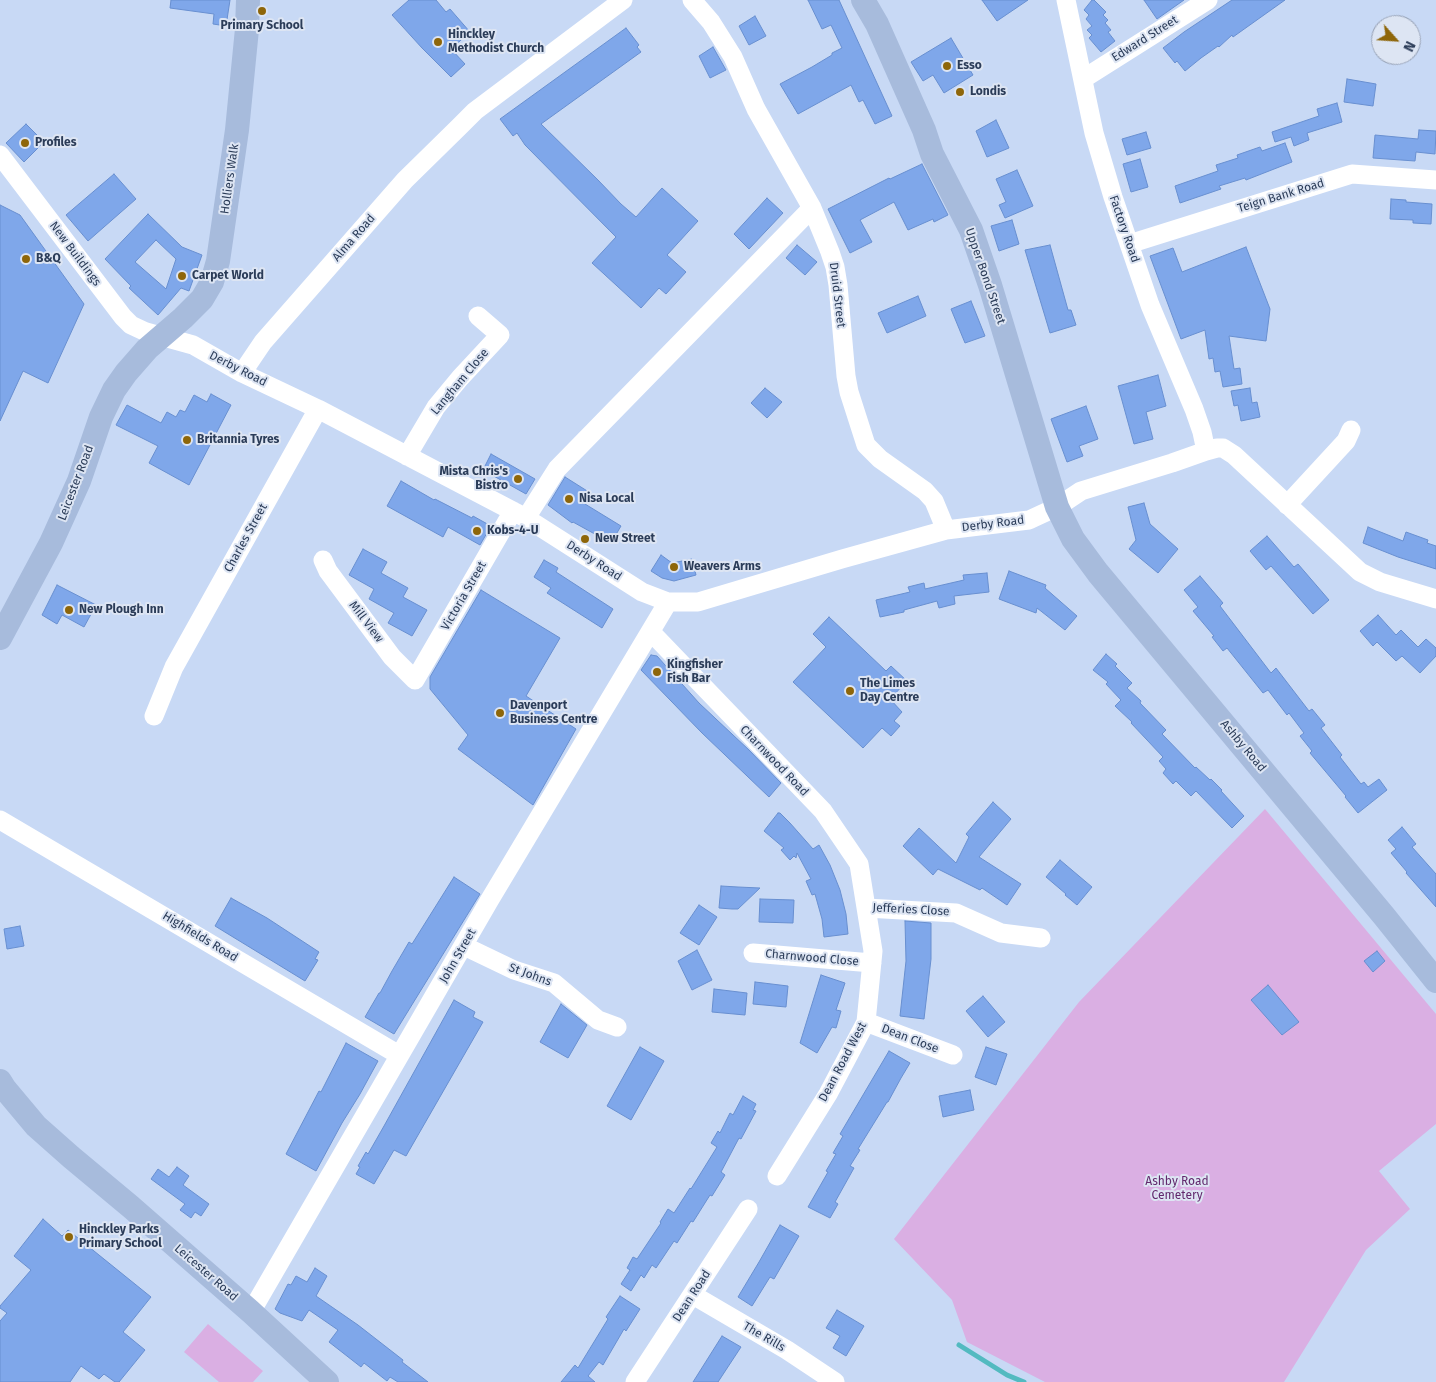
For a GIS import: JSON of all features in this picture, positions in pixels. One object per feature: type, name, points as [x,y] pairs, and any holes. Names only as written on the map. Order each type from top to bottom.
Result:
[{"type":"main road","name":"Holliers Walk","points":[[162,337],[202,299],[212,282],[218,261],[237,130],[248,0]]},
{"type":"main road","name":"Upper Bond Street","points":[[862,0],[877,24],[924,130],[932,154],[971,230],[990,285],[1057,507]]},
{"type":"main road","name":"Leicester Road","points":[[0,638],[65,512],[107,404],[126,373],[147,349],[162,337]]},
{"type":"main road","name":"Ashby Road","points":[[1057,507],[1073,539],[1098,573],[1436,981]]},
{"type":"main road","name":"Leicester Road","points":[[2,1088],[46,1135],[131,1206],[252,1312],[327,1382]]},
{"type":"street","name":"Alma Road","points":[[242,373],[263,342],[405,180],[475,111],[623,0]]},
{"type":"street","name":"Druid Street","points":[[692,0],[711,22],[732,57],[756,109],[812,208],[830,252],[835,267],[841,313],[846,376],[849,392],[866,445],[880,459],[925,491],[934,501],[946,530]]},
{"type":"street","name":"Factory Road","points":[[1066,0],[1094,133],[1113,197],[1150,304],[1194,409],[1206,451]]},
{"type":"street","name":"Edward Street","points":[[1083,79],[1208,0]]},
{"type":"street","name":"New Buildings","points":[[0,155],[123,317],[131,325],[162,337]]},
{"type":"street","name":"Teign Bank Road","points":[[1129,244],[1352,174],[1436,180]]},
{"type":"street","points":[[520,515],[557,468],[812,208]]},
{"type":"street","name":"Langham Close","points":[[407,456],[436,407],[500,335],[478,316]]},
{"type":"street","name":"Derby Road","points":[[162,337],[194,345],[242,373],[318,409],[520,515],[642,592],[668,602],[698,602],[946,530],[1029,520],[1057,507],[1081,491],[1206,451]]},
{"type":"street","name":"Charles Street","points":[[154,716],[174,667],[318,409]]},
{"type":"street","points":[[1287,504],[1346,442],[1351,430]]},
{"type":"street","points":[[1206,451],[1216,448],[1228,450],[1350,563],[1372,579],[1436,599]]},
{"type":"street","name":"Victoria Street","points":[[415,680],[520,515]]},
{"type":"street","name":"Mill View","points":[[323,560],[328,571],[392,657],[415,680]]},
{"type":"street","name":"John Street","points":[[252,1312],[515,857],[668,602]]},
{"type":"street","name":"Charnwood Road","points":[[651,632],[823,811],[859,864],[866,908]]},
{"type":"street","name":"Highfields Road","points":[[0,820],[399,1055]]},
{"type":"street","name":"Jefferies Close","points":[[866,908],[956,913],[1001,933],[1041,938]]},
{"type":"street","name":"Dean Road West","points":[[777,1176],[828,1094],[866,1022],[873,950],[866,908]]},
{"type":"street","name":"St Johns","points":[[464,946],[514,970],[554,983],[598,1020],[617,1027]]},
{"type":"street","name":"Charnwood Close","points":[[753,953],[872,964]]},
{"type":"street","name":"Dean Close","points":[[866,1022],[953,1055]]},
{"type":"street","name":"Dean Road","points":[[635,1382],[748,1209]]},
{"type":"street","name":"The Rills","points":[[693,1295],[787,1350],[834,1382]]},
{"type":"green space","name":"Ashby Road Cemetery","points":[[1265,809],[1436,1014],[1436,1124],[1379,1171],[1410,1209],[1366,1250],[1284,1382],[1045,1382],[967,1342],[952,1300],[894,1239],[1079,1002]]},
{"type":"green space","points":[[208,1324],[263,1371],[253,1382],[219,1382],[184,1352]]},
{"type":"building","points":[[171,0],[230,0],[226,26],[213,24],[214,14],[170,8]]},
{"type":"building","name":"Hinckley Methodist Church","points":[[409,0],[436,0],[446,12],[450,9],[470,32],[451,49],[465,64],[451,77],[392,15]]},
{"type":"building","points":[[808,0],[839,0],[892,116],[875,124],[863,100],[859,102],[851,85],[798,114],[780,84],[842,48],[831,25],[822,29]]},
{"type":"building","points":[[982,0],[1028,0],[997,21]]},
{"type":"building","points":[[1092,0],[1106,12],[1103,15],[1108,20],[1105,23],[1111,30],[1108,32],[1115,41],[1101,52],[1089,38],[1092,35],[1087,30],[1092,26],[1086,19],[1089,15],[1084,10]]},
{"type":"building","points":[[1144,0],[1184,0],[1157,19]]},
{"type":"building","points":[[1232,0],[1285,0],[1233,37],[1232,35],[1219,47],[1185,71],[1177,61],[1175,63],[1163,48]]},
{"type":"building","points":[[755,16],[766,36],[749,45],[739,26]]},
{"type":"building","points":[[626,28],[639,45],[637,47],[641,52],[541,124],[636,217],[662,188],[698,221],[667,255],[686,272],[666,294],[659,288],[641,308],[592,263],[616,237],[525,145],[517,133],[513,136],[500,119]]},
{"type":"building","points":[[951,38],[973,75],[944,93],[933,75],[923,81],[911,62]]},
{"type":"building","points":[[713,47],[726,70],[710,78],[699,56]]},
{"type":"building","points":[[1347,79],[1376,84],[1373,106],[1344,102]]},
{"type":"building","points":[[1337,103],[1342,122],[1307,133],[1309,140],[1294,146],[1291,137],[1275,142],[1272,132],[1319,116],[1317,109]]},
{"type":"building","points":[[996,120],[1009,148],[987,157],[976,131]]},
{"type":"building","name":"Profiles","points":[[26,124],[44,142],[24,162],[6,143]]},
{"type":"building","points":[[1419,130],[1436,131],[1435,154],[1416,152],[1415,161],[1373,158],[1375,135],[1418,139]]},
{"type":"building","points":[[1146,132],[1151,148],[1127,155],[1122,139]]},
{"type":"building","points":[[1285,143],[1292,162],[1246,180],[1245,178],[1219,186],[1221,189],[1180,203],[1175,186],[1218,171],[1216,165],[1238,158],[1237,155],[1260,147],[1262,151]]},
{"type":"building","points":[[1140,159],[1148,187],[1131,192],[1123,164]]},
{"type":"building","points":[[922,164],[948,215],[934,222],[933,219],[908,230],[894,202],[860,220],[872,242],[850,253],[828,209],[889,178]]},
{"type":"building","points":[[1017,170],[1033,206],[1005,218],[999,205],[1006,202],[996,179]]},
{"type":"building","points":[[114,174],[136,199],[88,241],[66,215]]},
{"type":"building","points":[[767,198],[783,213],[749,249],[734,234]]},
{"type":"building","points":[[1391,199],[1432,204],[1431,224],[1413,223],[1413,220],[1390,219]]},
{"type":"building","name":"B&Q","points":[[0,205],[20,215],[84,304],[48,383],[23,371],[0,421]]},
{"type":"building","points":[[148,214],[182,247],[202,255],[189,291],[181,288],[158,315],[129,288],[131,286],[105,259]],"holes":[[[156,240],[176,259],[166,289],[135,262]]]},
{"type":"building","points":[[1012,220],[1019,244],[999,251],[991,226]]},
{"type":"building","points":[[797,245],[817,262],[805,275],[786,258]]},
{"type":"building","points":[[1050,245],[1068,310],[1071,310],[1076,325],[1050,333],[1025,250]]},
{"type":"building","points":[[1246,247],[1270,309],[1266,341],[1229,336],[1234,369],[1240,368],[1242,384],[1223,387],[1220,371],[1215,372],[1213,358],[1209,359],[1205,330],[1181,339],[1150,256],[1173,248],[1182,272]]},
{"type":"building","points":[[918,296],[926,316],[887,333],[878,313]]},
{"type":"building","points":[[971,301],[985,336],[965,343],[951,309]]},
{"type":"building","points":[[1158,375],[1166,406],[1146,412],[1153,439],[1134,444],[1118,386]]},
{"type":"building","points":[[765,388],[782,402],[767,418],[751,403]]},
{"type":"building","points":[[1250,388],[1252,403],[1257,402],[1260,417],[1241,421],[1238,405],[1234,406],[1231,391]]},
{"type":"building","name":"Britannia Tyres","points":[[211,394],[231,405],[189,485],[149,463],[158,446],[116,425],[127,405],[161,423],[167,412],[176,417],[180,410],[185,412],[194,395],[207,402]]},
{"type":"building","points":[[1086,406],[1098,439],[1079,446],[1083,456],[1067,462],[1051,419]]},
{"type":"building","points":[[491,454],[535,479],[526,494],[483,470]]},
{"type":"building","points":[[565,477],[592,494],[585,504],[621,526],[611,543],[572,523],[548,505]]},
{"type":"building","points":[[401,481],[434,500],[472,518],[473,516],[491,526],[480,545],[448,527],[443,537],[387,506]]},
{"type":"building","points":[[1144,503],[1150,524],[1178,549],[1158,573],[1129,549],[1136,540],[1128,507]]},
{"type":"building","points":[[1368,527],[1403,541],[1406,532],[1428,540],[1427,543],[1436,546],[1436,569],[1363,543]]},
{"type":"building","points":[[1267,536],[1294,567],[1298,564],[1329,600],[1313,614],[1271,566],[1266,570],[1250,551]]},
{"type":"building","points":[[363,549],[387,562],[381,573],[408,588],[403,597],[427,610],[412,636],[388,623],[394,613],[369,599],[374,589],[349,575]]},
{"type":"building","name":"Weavers Arms","points":[[661,555],[672,563],[692,559],[696,575],[674,581],[662,578],[651,571]]},
{"type":"building","points":[[544,560],[558,568],[556,572],[613,609],[602,628],[547,593],[551,588],[534,577]]},
{"type":"building","points":[[1009,571],[1046,585],[1045,588],[1077,616],[1065,630],[1037,608],[1036,613],[999,599]]},
{"type":"building","points":[[987,573],[989,592],[954,596],[955,604],[939,608],[937,601],[904,610],[904,612],[880,617],[876,600],[910,592],[908,587],[924,583],[925,589],[964,580],[963,575]]},
{"type":"building","points":[[1200,576],[1223,603],[1220,606],[1271,673],[1276,668],[1309,711],[1312,709],[1325,725],[1321,728],[1361,784],[1364,782],[1368,787],[1379,779],[1387,790],[1358,813],[1310,753],[1312,751],[1300,736],[1304,733],[1289,713],[1287,715],[1268,690],[1263,693],[1227,648],[1223,651],[1212,637],[1214,636],[1193,611],[1198,607],[1184,590]]},
{"type":"building","name":"New Plough Inn","points":[[57,585],[96,605],[84,627],[62,615],[57,624],[42,615]]},
{"type":"building","name":"Davenport Business Centre","points":[[481,590],[560,638],[526,696],[576,729],[533,805],[458,749],[468,735],[430,689],[430,677]]},
{"type":"building","points":[[1378,615],[1396,635],[1401,630],[1418,647],[1426,639],[1436,648],[1436,656],[1420,673],[1402,656],[1396,661],[1377,642],[1373,646],[1360,631]]},
{"type":"building","name":"The Limes Day Centre","points":[[829,617],[886,671],[891,666],[907,681],[890,699],[902,712],[894,721],[900,726],[891,736],[882,728],[863,748],[793,682],[826,647],[813,634]]},
{"type":"building","points":[[1106,654],[1117,664],[1115,666],[1132,683],[1127,688],[1166,730],[1162,734],[1195,768],[1211,779],[1222,790],[1244,816],[1232,828],[1196,791],[1191,796],[1176,781],[1173,784],[1163,773],[1166,769],[1159,761],[1163,757],[1115,706],[1121,700],[1106,684],[1108,682],[1093,670]]},
{"type":"building","points":[[651,655],[657,656],[699,703],[781,783],[769,797],[702,733],[641,670]]},
{"type":"building","points":[[993,802],[1011,819],[979,857],[1021,884],[1007,905],[982,888],[980,890],[938,869],[933,875],[903,846],[919,828],[956,863],[969,837],[966,834]]},
{"type":"building","points":[[778,813],[790,823],[813,849],[819,845],[830,865],[840,890],[846,914],[848,934],[824,937],[822,919],[815,894],[812,895],[806,881],[811,879],[797,853],[796,858],[794,856],[790,860],[781,850],[784,848],[764,831]]},
{"type":"building","points":[[1402,827],[1416,844],[1412,847],[1436,874],[1436,907],[1391,853],[1396,849],[1388,840]]},
{"type":"building","points":[[1060,860],[1092,887],[1077,905],[1046,877]]},
{"type":"building","points":[[454,877],[480,894],[394,1034],[365,1017],[409,942],[412,944]]},
{"type":"building","points":[[721,886],[760,888],[738,909],[732,909],[719,908]]},
{"type":"building","points":[[231,898],[267,918],[319,952],[315,959],[318,960],[305,981],[215,926]]},
{"type":"building","points":[[760,899],[794,900],[793,923],[759,922]]},
{"type":"building","points":[[699,905],[717,917],[699,945],[680,933]]},
{"type":"building","points":[[905,921],[931,923],[931,959],[924,1019],[900,1016],[906,961]]},
{"type":"building","points":[[20,926],[24,946],[7,949],[4,929]]},
{"type":"building","points":[[697,950],[712,980],[692,990],[678,961]]},
{"type":"building","points":[[1377,951],[1385,961],[1373,972],[1364,961]]},
{"type":"building","points":[[821,975],[845,983],[836,1010],[841,1011],[836,1028],[832,1027],[817,1053],[800,1043]]},
{"type":"building","points":[[755,982],[788,986],[786,1007],[753,1004]]},
{"type":"building","points":[[1268,985],[1299,1022],[1282,1035],[1251,1000]]},
{"type":"building","points":[[714,989],[747,993],[745,1015],[712,1012]]},
{"type":"building","points":[[983,996],[1005,1022],[988,1037],[966,1011]]},
{"type":"building","points":[[454,1000],[475,1012],[473,1017],[483,1022],[406,1156],[394,1150],[374,1184],[356,1174],[360,1167],[358,1166],[366,1152],[368,1154]]},
{"type":"building","points":[[561,1004],[587,1025],[568,1058],[540,1042]]},
{"type":"building","points":[[346,1043],[378,1061],[316,1171],[286,1154]]},
{"type":"building","points":[[640,1047],[664,1061],[631,1120],[607,1106]]},
{"type":"building","points":[[986,1047],[1007,1054],[996,1085],[975,1077]]},
{"type":"building","points":[[889,1051],[910,1063],[858,1149],[860,1150],[850,1166],[854,1168],[835,1202],[838,1204],[830,1218],[808,1207],[836,1154],[833,1153],[843,1136],[840,1134]]},
{"type":"building","points":[[970,1090],[974,1110],[943,1117],[939,1096]]},
{"type":"building","points":[[743,1096],[756,1104],[753,1110],[756,1111],[721,1172],[725,1175],[677,1243],[674,1241],[656,1268],[652,1265],[644,1278],[641,1275],[631,1291],[621,1284],[630,1270],[627,1268],[633,1257],[637,1259],[668,1209],[674,1213],[691,1189],[717,1147],[711,1143],[718,1131],[720,1133],[730,1113],[733,1115]]},
{"type":"building","points":[[177,1167],[189,1176],[183,1185],[209,1204],[201,1216],[195,1212],[191,1218],[180,1210],[185,1204],[151,1179],[158,1169],[169,1177]]},
{"type":"building","points":[[43,1219],[62,1236],[68,1230],[151,1297],[123,1332],[145,1350],[119,1382],[115,1382],[104,1374],[99,1379],[81,1366],[70,1382],[0,1382],[0,1321],[7,1313],[0,1306],[31,1270],[14,1256]]},
{"type":"building","points":[[780,1225],[799,1236],[774,1279],[770,1277],[752,1306],[738,1297]]},
{"type":"building","points":[[315,1268],[327,1276],[316,1296],[358,1325],[428,1382],[398,1382],[390,1377],[387,1381],[364,1363],[361,1367],[329,1342],[338,1330],[309,1310],[302,1321],[280,1313],[275,1309],[288,1284],[291,1285],[296,1276],[307,1282]]},
{"type":"building","points":[[620,1296],[640,1309],[626,1331],[624,1329],[603,1365],[599,1362],[588,1376],[595,1382],[561,1382],[575,1365],[578,1368],[608,1319],[606,1317]]},
{"type":"building","points":[[837,1310],[864,1326],[846,1356],[833,1348],[840,1336],[826,1328]]},
{"type":"building","points":[[722,1336],[741,1347],[718,1382],[693,1382]]},
{"type":"waterway","points":[[959,1345],[1007,1375],[1024,1382]]},
{"type":"place","name":"Primary School","points":[[262,11]]},
{"type":"place","name":"Hinckley Methodist Church","points":[[438,42]]},
{"type":"place","name":"Esso","points":[[947,66]]},
{"type":"place","name":"Londis","points":[[960,92]]},
{"type":"place","name":"Profiles","points":[[25,143]]},
{"type":"place","name":"B&Q","points":[[26,259]]},
{"type":"place","name":"Carpet World","points":[[182,276]]},
{"type":"place","name":"Britannia Tyres","points":[[187,440]]},
{"type":"place","name":"Mista Chris's Bistro","points":[[518,479]]},
{"type":"place","name":"Nisa Local","points":[[569,499]]},
{"type":"place","name":"Kobs-4-U","points":[[477,531]]},
{"type":"place","name":"New Street","points":[[585,539]]},
{"type":"place","name":"Weavers Arms","points":[[674,567]]},
{"type":"place","name":"New Plough Inn","points":[[69,610]]},
{"type":"place","name":"Kingfisher Fish Bar","points":[[657,672]]},
{"type":"place","name":"The Limes Day Centre","points":[[850,691]]},
{"type":"place","name":"Davenport Business Centre","points":[[500,713]]},
{"type":"place","name":"Hinckley Parks Primary School","points":[[69,1237]]}]
